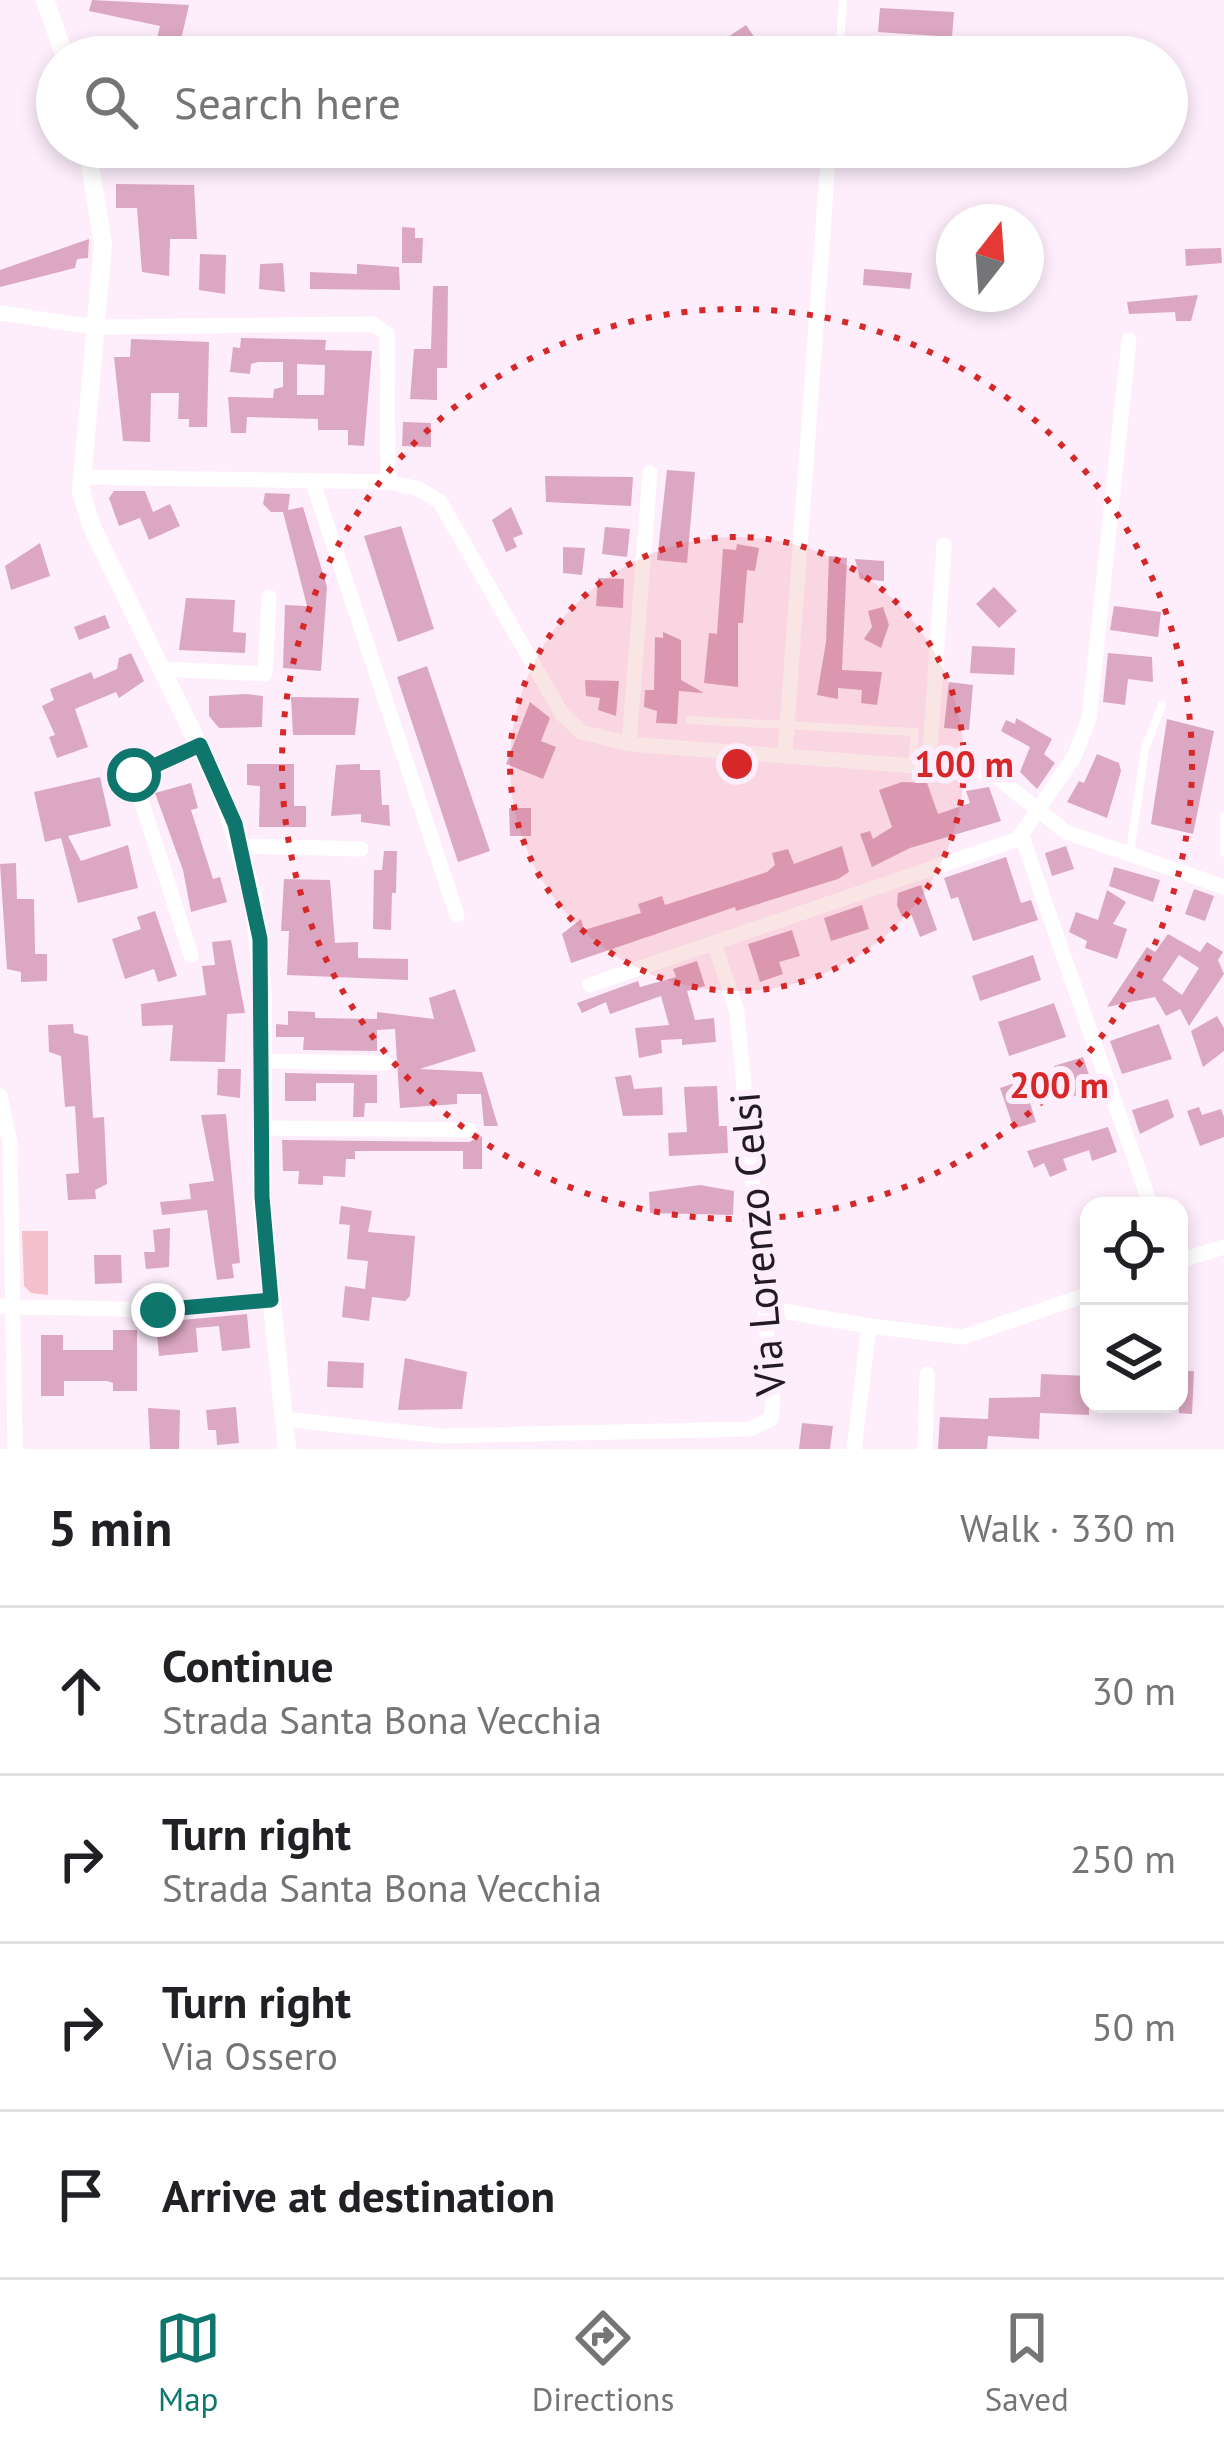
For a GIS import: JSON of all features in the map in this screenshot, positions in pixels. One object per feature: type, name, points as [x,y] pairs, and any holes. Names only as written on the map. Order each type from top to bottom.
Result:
[{"type":"street","points":[[45,0],[57,36]]},
{"type":"street","points":[[90,168],[103,243],[80,477],[92,527],[200,745],[242,846],[260,939],[261,1128],[271,1300],[287,1449]]},
{"type":"street","points":[[785,754],[828,168]]},
{"type":"street","points":[[0,313],[94,327],[374,324],[387,334],[388,482]]},
{"type":"street","points":[[590,985],[1022,837],[1074,758],[1089,719],[1129,340]]},
{"type":"street","points":[[629,744],[650,473]]},
{"type":"street","points":[[80,477],[388,482],[419,489],[440,502],[562,714],[581,732],[629,744],[989,774],[1066,832],[1224,887]]},
{"type":"street","points":[[312,480],[457,915]]},
{"type":"street","points":[[920,765],[944,545]]},
{"type":"street","points":[[164,669],[265,674],[268,597]]},
{"type":"street","points":[[190,955],[134,775],[200,745]]},
{"type":"street","points":[[1022,837],[1148,1197]]},
{"type":"street","points":[[242,846],[361,849]]},
{"type":"street","name":"Via Lorenzo Celsi","points":[[284,1420],[441,1436],[762,1426],[773,1412],[737,1012],[714,943]]},
{"type":"street","points":[[263,1061],[385,1064]]},
{"type":"street","points":[[0,1096],[10,1144],[6,1306],[15,1449]]},
{"type":"street","points":[[261,1128],[470,1130]]},
{"type":"street","points":[[1188,1259],[1224,1247]]},
{"type":"street","points":[[765,1308],[963,1337],[1080,1297]]},
{"type":"street","points":[[6,1306],[158,1310],[271,1300]]},
{"type":"street","points":[[854,1449],[868,1326]]},
{"type":"street","points":[[925,1449],[928,1374]]},
{"type":"lane","points":[[840,36],[843,0]]},
{"type":"lane","points":[[1130,854],[1145,749],[1162,705]]},
{"type":"lane","points":[[690,720],[915,732],[920,765]]},
{"type":"lane","points":[[1224,816],[1224,853]]},
{"type":"shaded area","points":[[22,1231],[48,1231],[48,1295],[31,1293],[24,1286]]},
{"type":"building","points":[[92,0],[189,5],[182,36],[158,36],[160,26],[89,11]]},
{"type":"building","points":[[880,8],[954,12],[952,36],[878,32]]},
{"type":"building","points":[[746,25],[754,36],[730,36]]},
{"type":"building","points":[[116,184],[194,185],[197,239],[170,239],[169,276],[142,272],[137,208],[116,208]]},
{"type":"building","points":[[402,227],[415,228],[415,238],[423,238],[422,263],[402,263]]},
{"type":"building","points":[[89,239],[88,258],[77,259],[75,268],[0,287],[0,270]]},
{"type":"building","points":[[1221,248],[1222,263],[1186,266],[1185,249]]},
{"type":"building","points":[[200,254],[226,255],[225,294],[199,290]]},
{"type":"building","points":[[283,263],[285,292],[259,289],[260,264]]},
{"type":"building","points":[[357,264],[399,267],[400,290],[310,289],[310,272],[357,274]]},
{"type":"building","points":[[864,269],[912,273],[910,289],[863,285]]},
{"type":"building","points":[[433,286],[448,286],[447,368],[437,368],[437,400],[410,399],[414,349],[431,349]]},
{"type":"building","points":[[1198,295],[1191,321],[1176,321],[1175,312],[1129,314],[1127,302]]},
{"type":"building","points":[[241,338],[326,340],[325,350],[372,351],[364,446],[348,445],[348,430],[318,430],[318,419],[247,417],[246,433],[231,433],[228,397],[273,398],[274,389],[283,387],[283,362],[251,364],[250,374],[230,372],[233,347],[240,348]],"holes":[[[297,364],[325,365],[324,395],[297,395]]]},
{"type":"building","points":[[131,339],[209,342],[207,427],[189,427],[189,419],[178,419],[179,393],[151,393],[150,442],[123,441],[114,357],[130,357]]},
{"type":"building","points":[[403,422],[431,423],[431,447],[402,446]]},
{"type":"building","points":[[667,470],[695,472],[687,563],[657,560]]},
{"type":"building","points":[[545,476],[633,477],[631,506],[546,502]]},
{"type":"building","points":[[114,491],[145,491],[153,512],[170,504],[180,526],[149,540],[140,518],[119,526],[109,498]]},
{"type":"building","points":[[265,493],[290,494],[288,510],[303,507],[327,587],[321,671],[283,668],[285,605],[307,606],[283,512],[271,512],[263,504]]},
{"type":"building","points":[[511,507],[523,534],[513,538],[517,547],[506,552],[492,520]]},
{"type":"building","points":[[401,526],[434,629],[398,642],[364,536]]},
{"type":"building","points":[[605,527],[630,529],[627,557],[602,554]]},
{"type":"building","points":[[40,543],[50,576],[11,590],[5,566]]},
{"type":"building","points":[[737,544],[759,548],[755,571],[747,570],[743,623],[738,623],[738,687],[704,683],[709,633],[717,634],[723,549],[736,550]]},
{"type":"building","points":[[563,547],[585,548],[582,575],[563,573]]},
{"type":"building","points":[[829,556],[847,558],[842,670],[882,672],[877,705],[861,703],[862,690],[838,688],[838,699],[817,695],[826,642]]},
{"type":"building","points":[[855,559],[884,561],[884,581],[860,579]]},
{"type":"building","points":[[598,578],[624,579],[623,608],[596,606]]},
{"type":"building","points":[[994,587],[1017,611],[999,628],[976,604]]},
{"type":"building","points":[[186,598],[235,600],[233,632],[246,633],[245,653],[179,650]]},
{"type":"building","points":[[1114,606],[1161,612],[1158,637],[1110,630]]},
{"type":"building","points":[[883,607],[889,625],[881,648],[864,639],[872,627],[868,611]]},
{"type":"building","points":[[105,615],[110,628],[79,640],[74,627]]},
{"type":"building","points":[[663,632],[681,640],[681,680],[704,693],[679,691],[677,724],[656,723],[657,711],[644,707],[645,690],[654,690],[655,637],[663,638]]},
{"type":"building","points":[[972,646],[1015,648],[1014,675],[970,673]]},
{"type":"building","points":[[131,653],[144,681],[119,698],[116,692],[75,709],[88,747],[57,758],[49,737],[55,735],[42,706],[54,700],[50,689],[91,672],[94,679],[117,669],[119,658]]},
{"type":"building","points":[[1108,653],[1152,657],[1153,682],[1128,679],[1125,705],[1103,702]]},
{"type":"building","points":[[427,666],[490,851],[458,862],[397,677]]},
{"type":"building","points":[[585,680],[619,681],[616,716],[598,710],[600,698],[586,696]]},
{"type":"building","points":[[949,682],[973,685],[969,730],[944,728]]},
{"type":"building","points":[[209,696],[263,696],[262,727],[219,728],[209,716]]},
{"type":"building","points":[[291,697],[359,698],[355,735],[293,735]]},
{"type":"building","points":[[530,702],[550,718],[541,741],[556,747],[543,779],[506,764]]},
{"type":"building","points":[[1016,718],[1052,739],[1044,754],[1055,763],[1037,789],[1020,772],[1030,747],[1001,731],[1006,720],[1015,724]]},
{"type":"building","points":[[1167,719],[1214,731],[1193,834],[1151,824]]},
{"type":"building","points":[[1097,754],[1119,763],[1121,771],[1107,818],[1067,802],[1079,781],[1084,783]]},
{"type":"building","points":[[247,764],[294,764],[294,806],[306,806],[306,827],[259,827],[260,786],[247,785]]},
{"type":"building","points":[[360,764],[360,770],[380,770],[382,805],[389,805],[390,826],[361,822],[361,814],[331,816],[336,765]]},
{"type":"building","points":[[100,777],[111,826],[68,836],[81,861],[128,845],[138,888],[78,903],[61,838],[45,842],[34,792]]},
{"type":"building","points":[[902,782],[927,783],[938,814],[970,803],[966,791],[989,787],[1001,821],[910,848],[872,867],[860,834],[870,831],[873,839],[892,827],[879,790]]},
{"type":"building","points":[[191,783],[198,808],[191,810],[213,879],[220,877],[227,902],[191,912],[183,870],[155,793]]},
{"type":"building","points":[[509,808],[531,808],[531,836],[510,836]]},
{"type":"building","points":[[842,846],[849,872],[838,879],[736,911],[735,907],[571,963],[562,934],[581,919],[584,930],[641,913],[638,904],[662,896],[665,905],[767,872],[775,865],[772,853],[788,849],[794,864]]},
{"type":"building","points":[[1066,846],[1074,869],[1052,876],[1045,853]]},
{"type":"building","points":[[384,851],[397,851],[391,930],[373,929],[374,870],[382,870]]},
{"type":"building","points":[[1006,857],[1021,903],[1031,900],[1038,920],[973,941],[958,897],[951,899],[944,878]]},
{"type":"building","points":[[16,863],[17,899],[34,899],[35,954],[47,954],[47,981],[21,982],[21,972],[7,969],[0,864]]},
{"type":"building","points":[[1114,867],[1160,880],[1153,902],[1109,886]]},
{"type":"building","points":[[284,879],[330,880],[335,943],[358,942],[358,958],[408,959],[408,980],[287,975],[289,931],[281,931]]},
{"type":"building","points":[[921,885],[937,930],[920,937],[911,914],[902,917],[897,905],[898,893]]},
{"type":"building","points":[[1194,889],[1214,896],[1205,921],[1185,914]]},
{"type":"building","points":[[1107,890],[1126,902],[1113,924],[1127,929],[1117,959],[1085,948],[1087,941],[1069,932],[1076,912],[1098,920]]},
{"type":"building","points":[[862,905],[869,929],[831,941],[824,918]]},
{"type":"building","points":[[155,911],[177,976],[158,982],[154,969],[125,979],[112,939],[141,929],[137,917]]},
{"type":"building","points":[[792,930],[800,956],[779,962],[783,974],[760,982],[748,944]]},
{"type":"building","points":[[1168,934],[1200,952],[1207,942],[1223,952],[1218,960],[1224,974],[1189,1026],[1180,1009],[1166,1016],[1155,997],[1107,1007],[1147,947],[1155,952]],"holes":[[[1179,955],[1199,968],[1182,995],[1162,980]]]},
{"type":"building","points":[[231,940],[245,1013],[227,1014],[225,1062],[170,1061],[173,1025],[142,1026],[141,1004],[206,995],[202,966],[215,965],[212,942]]},
{"type":"building","points":[[1033,955],[1041,980],[980,1001],[972,976]]},
{"type":"building","points":[[697,961],[705,986],[687,991],[695,1020],[714,1018],[716,1042],[682,1045],[682,1039],[661,1040],[662,1053],[639,1058],[635,1028],[669,1025],[661,996],[610,1014],[606,1002],[582,1013],[577,1003],[638,981],[640,987],[676,977],[673,969]]},
{"type":"building","points":[[455,989],[476,1051],[420,1069],[482,1072],[498,1126],[484,1126],[481,1094],[457,1094],[457,1104],[400,1108],[395,1029],[377,1030],[377,1051],[303,1050],[304,1037],[276,1037],[276,1024],[288,1025],[288,1011],[315,1012],[315,1018],[377,1019],[377,1012],[434,1019],[429,998]]},
{"type":"building","points":[[1054,1003],[1066,1037],[1009,1056],[998,1022]]},
{"type":"building","points":[[1217,1016],[1224,1028],[1224,1051],[1203,1067],[1191,1031]]},
{"type":"building","points":[[73,1024],[74,1033],[88,1036],[93,1118],[104,1117],[107,1184],[95,1190],[96,1199],[68,1200],[66,1174],[79,1173],[75,1106],[65,1107],[61,1056],[49,1052],[48,1025]]},
{"type":"building","points":[[1159,1024],[1172,1059],[1122,1074],[1110,1041]]},
{"type":"building","points":[[1083,1057],[1094,1090],[1065,1099],[1054,1066]]},
{"type":"building","points":[[218,1069],[241,1069],[240,1098],[217,1095]]},
{"type":"building","points":[[285,1073],[377,1075],[377,1103],[365,1103],[364,1117],[353,1117],[354,1083],[316,1083],[316,1101],[285,1101]]},
{"type":"building","points":[[631,1075],[634,1089],[662,1087],[663,1115],[623,1116],[615,1077]]},
{"type":"building","points":[[1023,1080],[1036,1122],[1014,1129],[1000,1088]]},
{"type":"building","points":[[717,1086],[719,1126],[727,1126],[728,1153],[669,1156],[668,1133],[687,1132],[684,1087]]},
{"type":"building","points":[[1168,1099],[1174,1117],[1140,1134],[1132,1110]]},
{"type":"building","points":[[1199,1107],[1202,1115],[1221,1109],[1224,1137],[1200,1146],[1187,1111]]},
{"type":"building","points":[[226,1114],[240,1263],[232,1264],[234,1278],[217,1280],[207,1210],[162,1215],[160,1202],[191,1199],[189,1184],[214,1181],[201,1115]]},
{"type":"building","points":[[1108,1127],[1117,1152],[1092,1161],[1089,1150],[1063,1159],[1067,1170],[1050,1177],[1044,1163],[1034,1168],[1027,1151]]},
{"type":"building","points":[[482,1136],[482,1169],[463,1169],[463,1151],[355,1151],[355,1159],[346,1159],[345,1177],[323,1176],[323,1185],[298,1184],[299,1171],[283,1171],[282,1140],[469,1142]]},
{"type":"building","points":[[700,1185],[734,1191],[733,1215],[650,1213],[649,1192]]},
{"type":"building","points":[[341,1206],[372,1211],[368,1232],[415,1236],[410,1296],[405,1301],[372,1297],[369,1321],[342,1317],[345,1286],[365,1289],[368,1261],[347,1259],[350,1225],[339,1224]]},
{"type":"building","points":[[170,1228],[169,1267],[146,1269],[144,1252],[155,1252],[153,1230]]},
{"type":"building","points":[[94,1255],[121,1255],[122,1283],[95,1284]]},
{"type":"building","points":[[247,1314],[250,1348],[222,1351],[219,1326],[196,1328],[198,1352],[159,1356],[157,1334],[172,1333],[171,1321]]},
{"type":"building","points":[[113,1330],[137,1330],[137,1391],[113,1391],[113,1383],[107,1381],[64,1381],[64,1396],[41,1396],[41,1335],[63,1335],[63,1350],[113,1350]]},
{"type":"building","points":[[405,1358],[467,1372],[462,1409],[398,1410]]},
{"type":"building","points":[[328,1361],[364,1363],[363,1388],[327,1387]]},
{"type":"building","points":[[1188,1371],[1194,1371],[1192,1414],[1179,1413],[1188,1413]]},
{"type":"building","points":[[1041,1374],[1080,1376],[1080,1413],[1089,1415],[1040,1413],[1039,1439],[988,1436],[987,1449],[938,1449],[940,1417],[988,1419],[989,1398],[1040,1397]]},
{"type":"building","points":[[236,1407],[239,1443],[217,1445],[216,1430],[208,1430],[206,1410]]},
{"type":"building","points":[[148,1408],[180,1410],[179,1449],[150,1449]]},
{"type":"building","points":[[802,1423],[833,1426],[830,1449],[799,1449]]},
{"type":"route","points":[[134,775],[200,745],[242,846],[262,968],[262,1197],[271,1300],[158,1310]]}]
